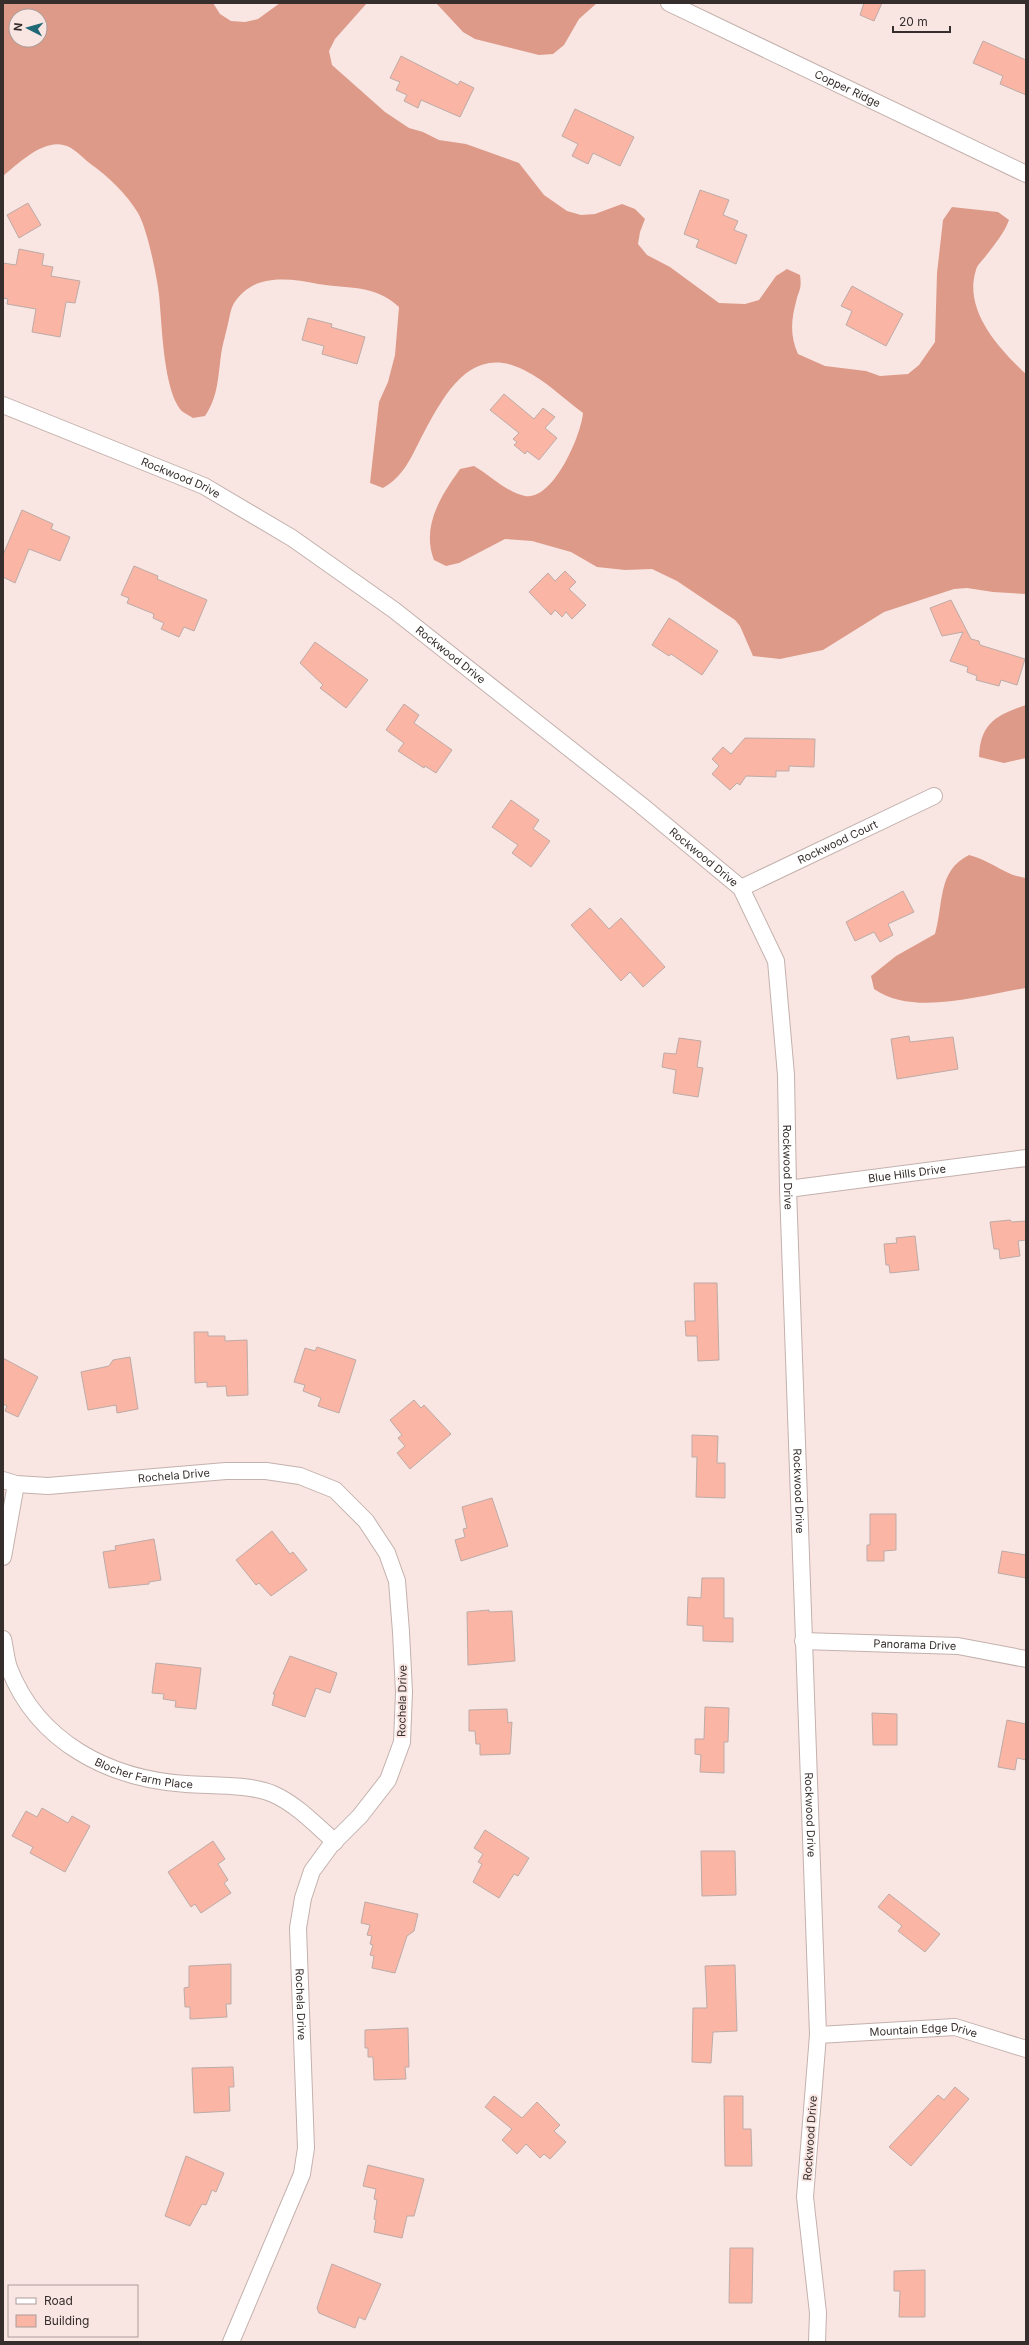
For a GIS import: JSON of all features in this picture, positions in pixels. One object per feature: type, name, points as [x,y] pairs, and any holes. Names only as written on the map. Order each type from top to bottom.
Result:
[{"type":"street","name":"Copper Ridge","points":[[670,3],[1026,174]]},
{"type":"street","name":"Rockwood Drive","points":[[3,405],[204,486],[292,538],[394,610],[641,805],[741,888],[776,962],[786,1075],[788,1189],[818,2034],[805,2197],[818,2313],[817,2342]]},
{"type":"street","name":"Rockwood Court","points":[[741,888],[934,796]]},
{"type":"street","name":"Blue Hills Drive","points":[[788,1189],[1026,1158]]},
{"type":"street","name":"Rochela Drive","points":[[10,1482],[48,1486],[226,1471],[266,1471],[300,1476],[335,1490],[366,1521],[387,1553],[397,1582],[404,1692],[402,1742],[388,1780],[360,1816],[335,1842],[312,1871],[303,1898],[298,1928],[306,2148],[302,2174],[231,2342]]},
{"type":"street","points":[[3,1557],[10,1482]]},
{"type":"street","name":"Blocher Farm Place","points":[[3,1639],[9,1668],[35,1714],[58,1737],[94,1762],[144,1779],[240,1787],[272,1794],[297,1809],[335,1842]]},
{"type":"street","name":"Panorama Drive","points":[[804,1641],[958,1646],[1026,1659]]},
{"type":"street","name":"Mountain Edge Drive","points":[[818,2034],[955,2027],[1026,2049]]},
{"type":"shaded area","points":[[3,3],[213,3],[220,14],[231,21],[245,22],[258,19],[280,3],[367,3],[335,39],[329,51],[332,65],[385,112],[409,128],[423,132],[439,140],[466,144],[519,163],[544,195],[567,211],[581,215],[595,214],[622,204],[635,209],[645,219],[640,232],[638,244],[647,255],[670,267],[719,303],[745,304],[759,300],[776,276],[787,269],[800,275],[800,287],[792,322],[795,348],[798,354],[825,366],[866,371],[880,376],[908,374],[919,365],[935,342],[937,273],[943,220],[952,207],[998,212],[1009,220],[998,239],[977,266],[973,285],[979,314],[986,328],[1005,353],[1026,374],[1026,594],[993,592],[967,588],[954,589],[884,612],[823,650],[780,659],[753,656],[740,626],[735,620],[677,581],[652,569],[625,570],[597,567],[571,552],[532,541],[505,539],[459,563],[446,566],[434,560],[430,535],[435,512],[440,501],[460,469],[474,466],[511,491],[525,496],[535,495],[546,488],[564,465],[577,436],[583,413],[532,374],[505,363],[488,363],[473,369],[460,379],[448,392],[429,423],[410,460],[401,473],[390,484],[383,488],[370,483],[379,402],[388,382],[395,355],[399,307],[380,294],[371,291],[295,280],[271,280],[250,287],[233,305],[222,348],[217,387],[213,402],[205,416],[193,418],[183,412],[176,403],[171,390],[167,374],[159,295],[154,265],[145,229],[138,213],[129,200],[105,175],[71,148],[53,144],[44,147],[26,157],[3,176]]},
{"type":"shaded area","points":[[436,3],[597,3],[579,19],[564,45],[553,54],[539,55],[475,39],[463,32]]},
{"type":"shaded area","points":[[1026,705],[1026,758],[1004,763],[979,757],[980,745],[983,736],[992,722],[1007,713]]},
{"type":"shaded area","points":[[969,855],[984,860],[1019,877],[1026,878],[1026,988],[969,999],[928,1003],[908,1002],[890,997],[874,989],[871,976],[896,956],[935,934],[943,889],[947,879],[951,870]]},
{"type":"building","points":[[864,3],[882,3],[874,21],[860,15]]},
{"type":"building","points":[[983,41],[1026,60],[1026,95],[1000,84],[1003,76],[973,63]]},
{"type":"building","points":[[401,56],[458,85],[460,81],[474,88],[460,117],[421,100],[418,108],[404,101],[407,95],[396,90],[400,82],[390,78]]},
{"type":"building","points":[[575,109],[634,137],[620,166],[593,153],[588,164],[572,156],[578,144],[562,136]]},
{"type":"building","points":[[700,190],[729,200],[723,215],[738,221],[734,230],[747,235],[736,264],[696,247],[699,240],[684,234]]},
{"type":"building","points":[[28,203],[41,225],[19,238],[7,215]]},
{"type":"building","points":[[19,249],[44,254],[42,265],[53,267],[51,276],[80,281],[75,303],[66,302],[60,337],[32,332],[36,309],[7,304],[8,299],[3,298],[3,263],[16,265]]},
{"type":"building","points":[[852,286],[903,314],[886,346],[846,325],[852,311],[841,306]]},
{"type":"building","points":[[308,318],[332,324],[331,327],[365,337],[357,364],[322,354],[324,346],[302,340]]},
{"type":"building","points":[[504,394],[534,419],[543,408],[555,417],[545,428],[557,438],[539,460],[527,451],[525,454],[514,445],[517,442],[513,439],[519,433],[490,410]]},
{"type":"building","points":[[22,510],[53,524],[51,529],[70,537],[60,561],[29,549],[15,583],[3,577],[3,555]]},
{"type":"building","points":[[134,566],[158,576],[157,579],[207,600],[194,631],[184,627],[179,637],[161,629],[164,623],[153,618],[154,614],[127,603],[129,598],[121,595]]},
{"type":"building","points":[[565,571],[576,582],[569,589],[586,605],[572,619],[566,612],[562,617],[555,610],[551,615],[529,592],[548,573],[555,581]]},
{"type":"building","points":[[951,600],[971,639],[979,641],[980,645],[1025,659],[1017,685],[1001,680],[999,686],[976,680],[977,676],[967,672],[968,667],[950,661],[963,632],[942,636],[930,608]]},
{"type":"building","points":[[669,618],[718,651],[702,675],[671,654],[669,656],[652,645]]},
{"type":"building","points":[[315,642],[368,680],[346,708],[320,688],[323,685],[300,663]]},
{"type":"building","points":[[404,704],[419,715],[414,723],[452,750],[436,773],[425,766],[424,768],[398,751],[404,743],[386,730]]},
{"type":"building","points":[[745,738],[815,739],[814,767],[789,766],[789,771],[776,771],[776,777],[746,776],[740,785],[737,783],[730,790],[712,774],[719,766],[712,759],[723,747],[731,754]]},
{"type":"building","points":[[511,800],[539,820],[533,829],[550,841],[531,867],[512,853],[518,845],[492,827]]},
{"type":"building","points":[[903,891],[914,912],[888,924],[893,935],[880,942],[874,932],[855,941],[846,922]]},
{"type":"building","points":[[590,908],[609,929],[621,918],[665,967],[643,987],[630,972],[621,981],[571,925]]},
{"type":"building","points":[[909,1036],[910,1042],[953,1037],[958,1069],[897,1079],[891,1039]]},
{"type":"building","points":[[679,1038],[701,1041],[697,1067],[703,1068],[698,1097],[673,1093],[676,1070],[662,1067],[664,1053],[676,1054]]},
{"type":"building","points":[[1010,1220],[1012,1222],[1026,1221],[1026,1240],[1018,1241],[1020,1256],[1000,1259],[999,1249],[994,1249],[990,1222]]},
{"type":"building","points":[[915,1236],[919,1270],[890,1273],[889,1265],[886,1265],[884,1244],[897,1243],[896,1238]]},
{"type":"building","points":[[694,1283],[717,1283],[719,1360],[698,1361],[697,1336],[686,1336],[685,1321],[695,1321]]},
{"type":"building","points":[[194,1332],[208,1332],[208,1336],[225,1336],[225,1341],[247,1340],[248,1395],[227,1396],[226,1386],[207,1387],[207,1382],[195,1383]]},
{"type":"building","points":[[317,1347],[356,1360],[339,1413],[318,1406],[321,1398],[303,1391],[305,1385],[294,1382],[305,1348],[315,1351]]},
{"type":"building","points":[[130,1357],[138,1409],[117,1413],[116,1405],[88,1410],[81,1372],[109,1366],[113,1360]]},
{"type":"building","points":[[3,1358],[38,1377],[18,1417],[5,1411],[7,1406],[3,1404]]},
{"type":"building","points":[[414,1400],[421,1408],[424,1405],[451,1434],[410,1469],[397,1453],[405,1446],[398,1438],[402,1435],[390,1420]]},
{"type":"building","points":[[692,1435],[718,1436],[717,1463],[725,1463],[725,1498],[696,1497],[697,1457],[692,1457]]},
{"type":"building","points":[[492,1498],[508,1546],[461,1561],[455,1540],[465,1537],[463,1529],[467,1528],[462,1507]]},
{"type":"building","points":[[870,1514],[896,1514],[896,1550],[884,1551],[884,1561],[867,1561],[867,1545],[870,1545]]},
{"type":"building","points":[[272,1531],[290,1554],[293,1552],[307,1570],[271,1596],[259,1583],[256,1585],[236,1560]]},
{"type":"building","points":[[154,1539],[161,1580],[149,1582],[149,1584],[109,1588],[103,1552],[116,1550],[115,1546]]},
{"type":"building","points":[[1002,1551],[1026,1555],[1026,1578],[998,1573]]},
{"type":"building","points":[[702,1578],[724,1578],[724,1618],[733,1618],[733,1642],[703,1641],[703,1626],[687,1625],[688,1597],[701,1598]]},
{"type":"building","points":[[489,1610],[489,1612],[512,1611],[515,1661],[468,1665],[467,1612]]},
{"type":"building","points":[[290,1656],[337,1673],[330,1693],[316,1688],[305,1717],[272,1705],[275,1694],[273,1694]]},
{"type":"building","points":[[156,1663],[201,1668],[196,1709],[175,1707],[176,1701],[163,1699],[164,1694],[152,1693]]},
{"type":"building","points":[[705,1707],[729,1708],[728,1742],[724,1742],[724,1773],[700,1772],[701,1755],[695,1754],[695,1739],[704,1739]]},
{"type":"building","points":[[507,1709],[508,1723],[512,1722],[510,1754],[480,1755],[480,1744],[476,1744],[475,1731],[469,1731],[469,1710]]},
{"type":"building","points":[[872,1713],[897,1714],[897,1745],[873,1745]]},
{"type":"building","points":[[1007,1720],[1026,1724],[1026,1760],[1017,1758],[1015,1770],[998,1767]]},
{"type":"building","points":[[42,1808],[68,1823],[72,1816],[90,1826],[65,1872],[30,1853],[33,1847],[12,1836],[26,1811],[37,1817]]},
{"type":"building","points":[[485,1830],[529,1858],[518,1876],[514,1874],[499,1898],[473,1882],[482,1864],[478,1862],[483,1854],[474,1848]]},
{"type":"building","points":[[213,1841],[225,1859],[218,1864],[228,1880],[224,1883],[231,1893],[201,1913],[195,1904],[191,1907],[168,1872]]},
{"type":"building","points":[[701,1851],[735,1851],[736,1895],[702,1896]]},
{"type":"building","points":[[889,1894],[940,1934],[925,1952],[898,1931],[902,1926],[878,1907]]},
{"type":"building","points":[[365,1902],[418,1914],[414,1931],[407,1936],[395,1973],[372,1968],[374,1956],[370,1955],[373,1945],[370,1944],[372,1936],[367,1935],[370,1925],[361,1923]]},
{"type":"building","points":[[231,1964],[231,2004],[226,2004],[227,2017],[190,2019],[190,2007],[185,2007],[184,1988],[189,1987],[189,1966]]},
{"type":"building","points":[[735,1965],[737,2031],[713,2032],[711,2063],[692,2062],[693,2008],[707,2008],[705,1966]]},
{"type":"building","points":[[408,2028],[409,2067],[405,2067],[406,2079],[374,2080],[373,2057],[368,2057],[368,2048],[365,2048],[365,2030]]},
{"type":"building","points":[[233,2067],[234,2087],[229,2087],[230,2111],[194,2113],[192,2068]]},
{"type":"building","points":[[955,2087],[969,2099],[911,2166],[889,2147],[938,2095],[944,2100]]},
{"type":"building","points":[[494,2096],[522,2118],[537,2102],[560,2125],[554,2131],[566,2142],[550,2159],[544,2154],[540,2158],[526,2144],[517,2154],[502,2140],[512,2129],[485,2107]]},
{"type":"building","points":[[724,2096],[743,2096],[743,2129],[751,2129],[752,2166],[725,2166]]},
{"type":"building","points":[[186,2156],[224,2173],[216,2192],[212,2190],[206,2205],[202,2204],[190,2226],[165,2216]]},
{"type":"building","points":[[368,2165],[424,2179],[414,2216],[407,2216],[402,2238],[374,2232],[376,2220],[374,2219],[377,2200],[374,2199],[376,2189],[363,2186]]},
{"type":"building","points":[[730,2248],[753,2248],[752,2303],[729,2303]]},
{"type":"building","points":[[332,2264],[381,2284],[365,2320],[359,2317],[355,2328],[319,2313],[317,2308]]},
{"type":"building","points":[[925,2270],[925,2317],[899,2317],[900,2291],[894,2291],[894,2271]]}]
